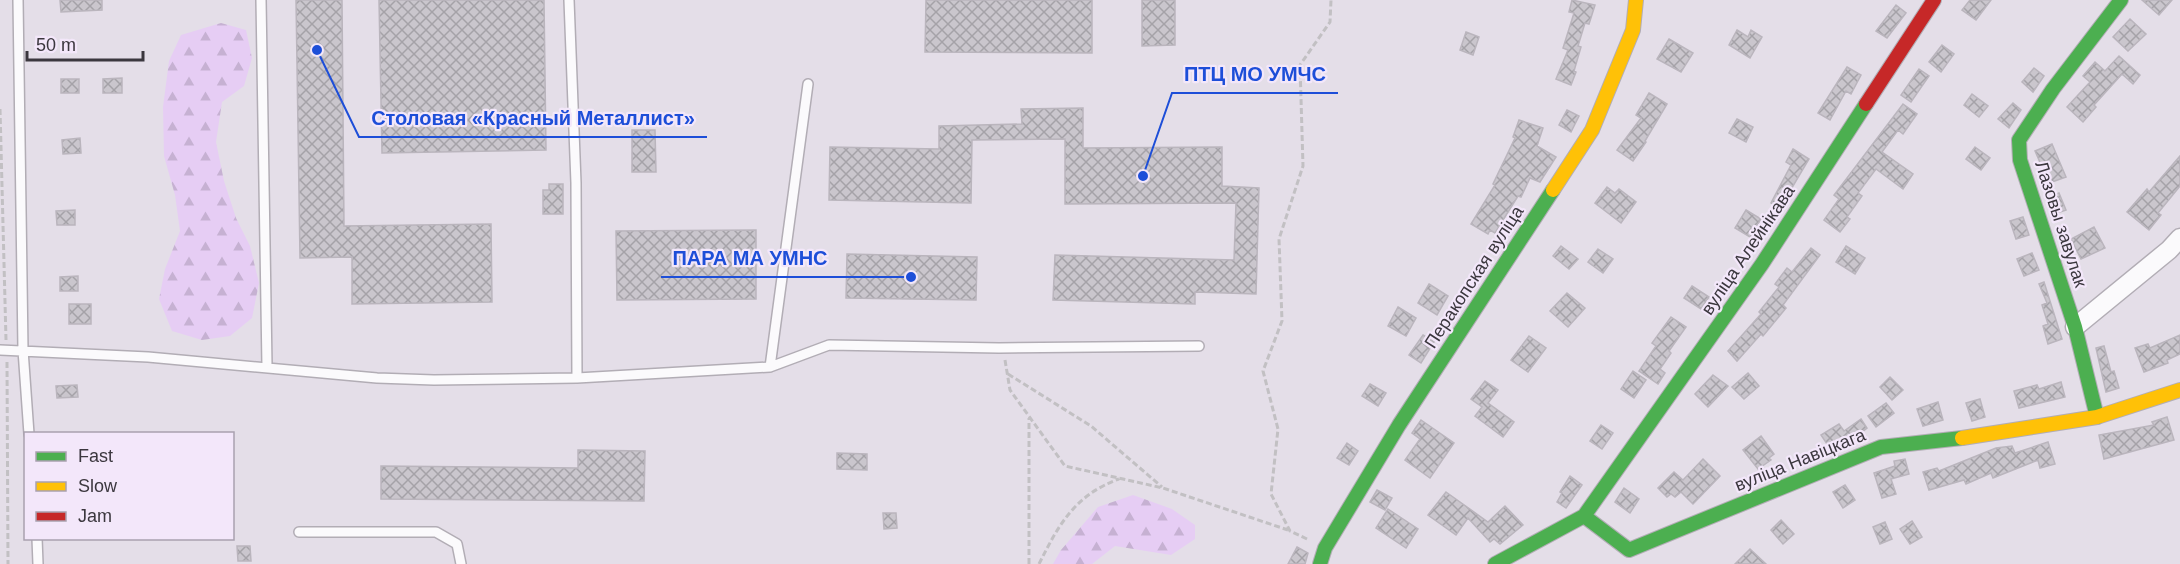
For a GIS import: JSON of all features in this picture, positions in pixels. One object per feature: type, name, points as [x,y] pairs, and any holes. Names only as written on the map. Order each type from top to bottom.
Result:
[{"type":"street","name":"Перакопская вуліца","points":[[1320,564],[1325,548],[1399,425],[1592,130],[1633,30],[1636,0]]},
{"type":"street","name":"вуліца Алейнікава","points":[[1584,516],[1762,264],[1935,0]]},
{"type":"street","name":"Лазовы завулак","points":[[2097,417],[2076,327],[2020,160],[2019,140],[2121,0]]},
{"type":"street","points":[[2076,327],[2169,250],[2180,238]]},
{"type":"street","name":"вуліца Навіцкага","points":[[1584,516],[1630,557],[1881,447],[1969,437],[2097,417],[2180,390]]},
{"type":"street","points":[[1495,564],[1584,516]]},
{"type":"lane","points":[[18,0],[23,350],[29,432]]},
{"type":"lane","points":[[261,0],[267,366]]},
{"type":"lane","points":[[569,0],[576,183],[577,378]]},
{"type":"lane","points":[[770,367],[808,84]]},
{"type":"lane","points":[[3,350],[148,357],[267,366],[377,378],[434,380],[577,378],[770,367],[829,345],[999,348],[1199,346]]},
{"type":"lane","points":[[299,532],[436,532],[457,544],[461,564]]},
{"type":"lane","points":[[37,540],[39,564]]},
{"type":"path","points":[[1290,531],[1271,494],[1278,429],[1263,371],[1282,321],[1279,239],[1303,166],[1299,65],[1330,22],[1331,0]]},
{"type":"path","points":[[0,109],[8,564]]},
{"type":"path","points":[[999,348],[1004,356],[1010,390],[1065,466],[1163,488],[1290,531],[1325,548]]},
{"type":"path","points":[[1007,373],[1091,426],[1163,488]]},
{"type":"path","points":[[1029,417],[1029,564]]},
{"type":"path","points":[[1039,564],[1056,531],[1075,506],[1099,486],[1120,478]]},
{"type":"green space","points":[[221,23],[246,30],[252,58],[244,86],[222,102],[216,142],[224,181],[236,218],[250,246],[259,283],[252,318],[230,336],[202,340],[172,331],[159,299],[165,269],[180,231],[175,195],[164,156],[163,107],[169,61],[181,35]]},
{"type":"green space","points":[[1133,495],[1172,509],[1195,525],[1195,539],[1171,555],[1115,546],[1092,564],[1053,564],[1061,550],[1098,507]]},
{"type":"building","points":[[60,0],[102,0],[102,10],[61,12]]},
{"type":"building","points":[[296,0],[342,0],[344,226],[491,224],[492,302],[352,304],[352,257],[300,258]]},
{"type":"building","points":[[379,0],[544,0],[546,150],[382,153]]},
{"type":"building","points":[[926,0],[1092,0],[1092,53],[925,52]]},
{"type":"building","points":[[1142,0],[1175,0],[1175,45],[1142,46]]},
{"type":"building","points":[[1572,0],[1595,5],[1589,24],[1585,23],[1578,46],[1581,47],[1571,85],[1556,79],[1568,50],[1563,48],[1574,13],[1569,12]]},
{"type":"building","points":[[1970,0],[1991,0],[1976,20],[1962,10]]},
{"type":"building","points":[[2142,0],[2172,0],[2159,15]]},
{"type":"building","points":[[1896,5],[1906,13],[1887,38],[1876,31]]},
{"type":"building","points":[[2130,19],[2146,34],[2128,51],[2113,37]]},
{"type":"building","points":[[1737,30],[1748,37],[1751,30],[1762,37],[1750,58],[1729,45]]},
{"type":"building","points":[[1466,32],[1479,37],[1473,55],[1460,50]]},
{"type":"building","points":[[1669,39],[1693,53],[1681,72],[1657,59]]},
{"type":"building","points":[[1942,45],[1954,54],[1941,72],[1929,62]]},
{"type":"building","points":[[2119,56],[2140,75],[2133,84],[2122,74],[2094,105],[2096,107],[2083,122],[2067,107],[2090,82],[2083,76],[2095,62],[2105,71]]},
{"type":"building","points":[[1847,67],[1861,75],[1851,94],[1846,91],[1830,120],[1818,113]]},
{"type":"building","points":[[2034,68],[2044,76],[2033,92],[2022,82]]},
{"type":"building","points":[[1919,69],[1929,76],[1911,102],[1901,95]]},
{"type":"building","points":[[122,78],[122,93],[103,93],[103,79]]},
{"type":"building","points":[[61,79],[79,79],[79,93],[61,93]]},
{"type":"building","points":[[1649,93],[1667,104],[1633,161],[1617,150],[1641,118],[1636,115]]},
{"type":"building","points":[[1972,94],[1988,106],[1979,117],[1964,105]]},
{"type":"building","points":[[2013,103],[2021,110],[2009,128],[1998,119]]},
{"type":"building","points":[[1903,104],[1917,114],[1903,134],[1898,130],[1882,152],[1913,174],[1903,189],[1876,169],[1858,193],[1862,196],[1847,217],[1850,219],[1840,232],[1824,220],[1839,199],[1834,195]]},
{"type":"building","points":[[1083,108],[1083,148],[1222,147],[1222,186],[1259,188],[1256,294],[1195,292],[1195,304],[1053,300],[1055,255],[1234,260],[1236,203],[1065,204],[1065,139],[972,140],[971,203],[829,200],[830,147],[939,149],[939,126],[1022,124],[1021,109]]},
{"type":"building","points":[[1567,110],[1579,116],[1571,132],[1559,125]]},
{"type":"building","points":[[1737,119],[1753,127],[1746,142],[1729,133]]},
{"type":"building","points":[[1519,120],[1543,128],[1537,146],[1556,157],[1540,182],[1530,178],[1521,197],[1518,196],[1495,233],[1490,230],[1488,234],[1471,224],[1495,185],[1493,184],[1515,138],[1513,137]]},
{"type":"building","points":[[632,130],[655,130],[656,172],[632,172]]},
{"type":"building","points":[[80,138],[81,153],[63,154],[62,140]]},
{"type":"building","points":[[2052,144],[2066,177],[2049,183],[2035,151]]},
{"type":"building","points":[[1975,147],[1990,158],[1981,170],[1966,159]]},
{"type":"building","points":[[1793,149],[1809,159],[1780,208],[1771,203],[1791,165],[1786,162]]},
{"type":"building","points":[[2180,156],[2180,186],[2158,213],[2161,215],[2149,230],[2127,212],[2147,189],[2149,192]]},
{"type":"building","points":[[549,184],[563,184],[563,214],[543,214],[543,190],[549,190]]},
{"type":"building","points":[[1607,187],[1615,193],[1619,189],[1636,202],[1621,223],[1595,203]]},
{"type":"building","points":[[2059,193],[2066,210],[2054,214],[2048,197]]},
{"type":"building","points":[[75,210],[75,225],[57,225],[56,211]]},
{"type":"building","points":[[1746,210],[1761,219],[1750,237],[1735,228]]},
{"type":"building","points":[[2023,217],[2029,235],[2016,239],[2010,221]]},
{"type":"building","points":[[2094,227],[2105,248],[2081,259],[2071,239]]},
{"type":"building","points":[[756,230],[756,299],[617,300],[616,231]]},
{"type":"building","points":[[1561,246],[1578,259],[1569,269],[1553,256]]},
{"type":"building","points":[[1846,246],[1865,258],[1855,274],[1836,262]]},
{"type":"building","points":[[1811,248],[1820,255],[1783,305],[1786,308],[1763,336],[1761,334],[1737,361],[1728,351],[1761,314],[1759,312],[1779,287],[1775,284],[1787,268],[1792,272]]},
{"type":"building","points":[[1598,249],[1613,259],[1603,273],[1588,262]]},
{"type":"building","points":[[2032,253],[2039,270],[2024,276],[2017,259]]},
{"type":"building","points":[[847,254],[977,257],[976,300],[846,298]]},
{"type":"building","points":[[78,276],[78,291],[60,291],[60,277]]},
{"type":"building","points":[[2044,282],[2062,339],[2048,344],[2043,326],[2048,324],[2042,305],[2047,303],[2039,284]]},
{"type":"building","points":[[1429,284],[1448,296],[1437,315],[1418,303]]},
{"type":"building","points":[[1692,286],[1709,297],[1701,309],[1684,298]]},
{"type":"building","points":[[1567,293],[1585,308],[1568,327],[1550,311]]},
{"type":"building","points":[[69,304],[91,304],[91,324],[69,324]]},
{"type":"building","points":[[1398,307],[1416,318],[1406,336],[1388,326]]},
{"type":"building","points":[[1671,317],[1686,327],[1669,351],[1671,353],[1660,369],[1665,373],[1658,384],[1639,371],[1656,346],[1652,343]]},
{"type":"building","points":[[1423,335],[1434,342],[1421,363],[1409,355]]},
{"type":"building","points":[[2180,335],[2180,354],[2167,360],[2168,363],[2144,372],[2135,348],[2148,344],[2150,348]]},
{"type":"building","points":[[1529,336],[1546,348],[1528,372],[1511,360]]},
{"type":"building","points":[[2104,346],[2111,372],[2114,371],[2119,388],[2106,392],[2096,348]]},
{"type":"building","points":[[1633,371],[1646,380],[1634,398],[1621,389]]},
{"type":"building","points":[[1748,373],[1759,386],[1744,399],[1732,387]]},
{"type":"building","points":[[1713,375],[1728,386],[1708,407],[1695,394]]},
{"type":"building","points":[[1890,377],[1903,390],[1892,400],[1880,387]]},
{"type":"building","points":[[1485,381],[1498,390],[1488,403],[1514,422],[1503,437],[1475,416],[1482,407],[1471,399]]},
{"type":"building","points":[[2061,382],[2065,397],[2019,408],[2014,391],[2037,385],[2039,389]]},
{"type":"building","points":[[1370,384],[1386,393],[1378,406],[1362,396]]},
{"type":"building","points":[[77,385],[78,397],[57,398],[56,386]]},
{"type":"building","points":[[1980,399],[1985,417],[1972,421],[1966,403]]},
{"type":"building","points":[[1938,402],[1943,420],[1923,426],[1917,409]]},
{"type":"building","points":[[1886,403],[1894,413],[1876,427],[1868,416]]},
{"type":"building","points":[[2167,417],[2174,440],[2104,459],[2099,435],[2154,425],[2152,422]]},
{"type":"building","points":[[1861,419],[1867,428],[1855,438],[1857,441],[1847,445],[1844,441],[1831,450],[1821,435],[1839,424],[1844,431]]},
{"type":"building","points":[[1421,420],[1454,443],[1430,478],[1405,460],[1420,439],[1412,433]]},
{"type":"building","points":[[1601,425],[1613,433],[1602,449],[1590,441]]},
{"type":"building","points":[[1761,436],[1774,454],[1769,458],[1771,460],[1758,469],[1743,450]]},
{"type":"building","points":[[2048,442],[2055,464],[2040,468],[2038,460],[1993,478],[1991,473],[1966,484],[1964,480],[1929,490],[1923,472],[1937,468],[1939,471],[1996,448],[2012,446],[2015,453]]},
{"type":"building","points":[[1347,443],[1358,451],[1349,465],[1337,458]]},
{"type":"building","points":[[578,450],[645,451],[644,501],[381,499],[381,466],[578,468]]},
{"type":"building","points":[[837,453],[867,454],[867,470],[837,469]]},
{"type":"building","points":[[1703,459],[1720,476],[1693,504],[1681,492],[1675,497],[1671,494],[1667,497],[1658,488],[1674,472],[1683,480]]},
{"type":"building","points":[[1905,459],[1909,474],[1891,479],[1896,494],[1882,498],[1874,473],[1895,466],[1894,461]]},
{"type":"building","points":[[1570,476],[1582,485],[1566,508],[1557,502]]},
{"type":"building","points":[[1845,485],[1855,500],[1843,508],[1833,492]]},
{"type":"building","points":[[1624,488],[1639,499],[1630,513],[1615,502]]},
{"type":"building","points":[[1377,490],[1392,498],[1385,510],[1370,502]]},
{"type":"building","points":[[1446,492],[1488,522],[1505,506],[1523,525],[1500,544],[1494,539],[1490,542],[1468,518],[1456,535],[1428,515]]},
{"type":"building","points":[[1388,509],[1418,529],[1406,548],[1376,528]]},
{"type":"building","points":[[883,513],[896,513],[897,528],[884,529]]},
{"type":"building","points":[[1781,520],[1794,534],[1783,544],[1771,530]]},
{"type":"building","points":[[1912,521],[1922,537],[1910,544],[1900,529]]},
{"type":"building","points":[[1885,522],[1892,539],[1880,544],[1873,527]]},
{"type":"building","points":[[237,546],[250,546],[251,561],[238,561]]},
{"type":"building","points":[[1297,547],[1308,553],[1305,564],[1288,564]]},
{"type":"building","points":[[1750,549],[1766,564],[1735,564]]},
{"type":"traffic: fast","points":[[2097,417],[2075,327],[2020,160],[2019,140],[2053,89],[2121,0]]},
{"type":"traffic: fast","points":[[1584,516],[1762,264],[1866,104]]},
{"type":"traffic: fast","points":[[1320,564],[1325,548],[1399,425],[1553,190]]},
{"type":"traffic: fast","points":[[1495,564],[1584,516],[1629,550],[1881,447],[1962,438]]},
{"type":"traffic: slow","points":[[1553,190],[1592,130],[1633,30],[1636,0]]},
{"type":"traffic: slow","points":[[1962,438],[2097,417],[2180,390]]},
{"type":"traffic: jam","points":[[1866,104],[1934,0]]},
{"type":"place","name":"Столовая «Красный Металлист»","points":[[317,50]]},
{"type":"place","name":"ПТЦ МО УМЧС","points":[[1143,176]]},
{"type":"place","name":"ПАРА МА УМНС","points":[[911,277]]}]
